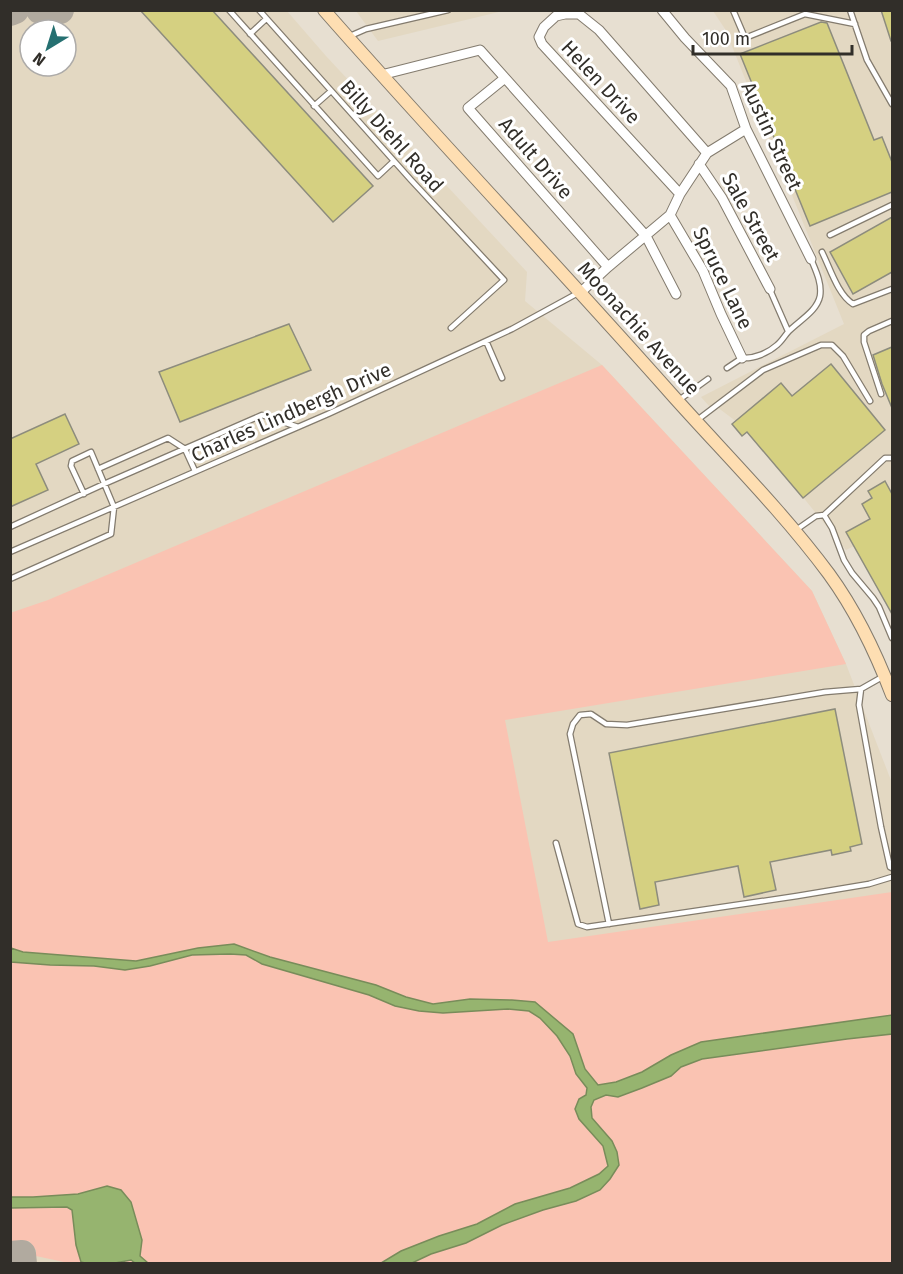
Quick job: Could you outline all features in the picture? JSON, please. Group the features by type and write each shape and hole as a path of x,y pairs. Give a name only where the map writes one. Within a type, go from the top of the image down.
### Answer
{"main road":[{"name":"Moonachie Avenue","path":"324,10 347,38 581,292 795,532 830,575 856,616 892,694"}],"street":[{"name":"Austin Street","path":"662,10 685,38 732,86 746,129 811,259"},
{"name":"Helen Drive","path":"680,194 542,44 539,36 544,27 556,16 579,14 599,30 707,153"},
{"name":"Adult Drive","path":"381,75 480,50 646,236 676,294"},
{"name":"Adult Drive","path":"506,78 468,108 608,267"},
{"path":"581,292 670,215 680,194 707,153 746,129"},
{"name":"Sale Street","path":"699,164 722,198 770,289"},
{"name":"Spruce Lane","path":"670,215 703,271 742,358"}],"lane":[{"path":"229,10 378,176 394,161"},
{"name":"Billy Diehl Road","path":"259,10 504,280 451,328"},
{"path":"347,38 366,29 448,10"},
{"path":"733,10 745,38 805,14 855,24"},
{"path":"850,10 867,60 892,104"},
{"path":"250,34 266,19"},
{"path":"314,106 331,91"},
{"path":"830,235 892,206"},
{"path":"822,252 842,294 853,304 892,289"},
{"path":"727,368 742,358 756,356 777,345 818,303 821,293 819,280 811,259"},
{"path":"770,289 788,332"},
{"name":"Charles Lindbergh Drive","path":"10,552 298,427 512,329 581,292"},
{"path":"881,394 864,342 864,335 892,321"},
{"path":"486,341 502,378"},
{"path":"696,421 763,370 821,345 832,345 843,356 870,401"},
{"path":"678,401 708,379"},
{"path":"10,527 262,416 298,427"},
{"path":"98,469 168,438 185,449 195,471"},
{"path":"10,579 111,534 114,507 91,452 72,461 71,466 84,494"},
{"path":"795,532 816,516 824,515 885,458 892,458"},
{"path":"824,515 832,528 844,560 879,607 892,638"},
{"path":"609,924 570,734 573,724 580,715 591,714 606,724 627,725 825,692 861,689 885,675"},
{"path":"861,689 859,705 881,827 892,868"},
{"path":"556,843 578,924 587,927 808,895 869,884 892,877"}],"shaded area":[{"path":"10,11 287,11 527,272 525,301 602,365 812,591 846,664 892,783 892,1263 11,1263"},
{"path":"356,11 503,11 378,41"},
{"path":"713,11 892,11 892,617 858,544 846,550 749,431 713,404 710,407 701,397 844,324 725,29"},
{"path":"602,365 812,591 846,664 505,720 548,942 892,892 892,1263 73,1264 36,1256 36,1250 29,1241 11,1241 10,613 48,600"},
{"path":"234,944 270,957 376,985 406,997 433,1004 470,999 535,1002 573,1034 585,1069 598,1085 616,1082 642,1072 671,1055 701,1042 892,1015 892,1034 702,1059 681,1067 671,1076 642,1088 618,1097 606,1095 594,1100 591,1107 592,1118 612,1141 619,1165 600,1190 576,1201 502,1225 466,1243 431,1254 412,1263 381,1263 401,1251 477,1224 515,1204 570,1188 599,1174 608,1166 603,1146 579,1119 575,1109 579,1099 586,1095 587,1088 576,1074 570,1056 557,1036 540,1018 529,1011 508,1009 443,1013 419,1011 395,1006 369,995 262,964 246,955 192,955 125,970 94,966 11,962 11,948 23,952 136,961 198,948"},
{"path":"107,1186 121,1190 131,1202 142,1240 140,1256 148,1263 135,1263 131,1260 115,1263 81,1262 76,1245 72,1210 67,1207 11,1208 11,1197 78,1194"}],"building":[{"path":"140,10 212,10 373,186 333,222"},
{"path":"881,10 892,10 892,41 891,41"},
{"path":"821,22 827,23 874,140 882,137 892,162 892,192 810,226 740,54"},
{"path":"892,217 892,272 853,294 830,252"},
{"path":"289,324 311,370 180,422 159,372"},
{"path":"892,347 892,408 873,355"},
{"path":"831,364 885,430 803,498 747,432 742,436 732,424 781,383 792,396"},
{"path":"65,414 79,444 36,464 48,490 10,507 10,439"},
{"path":"885,481 892,494 892,614 846,532 870,519 862,504 872,498 868,491"},
{"path":"835,709 862,844 850,847 851,851 832,855 831,850 770,862 776,890 744,897 738,866 655,882 659,905 640,909 609,753"}],"taxiway":[{"path":"10,12 15,10"},
{"path":"40,10 51,13 60,10"},
{"path":"10,1255 22,1254 23,1264"}]}
